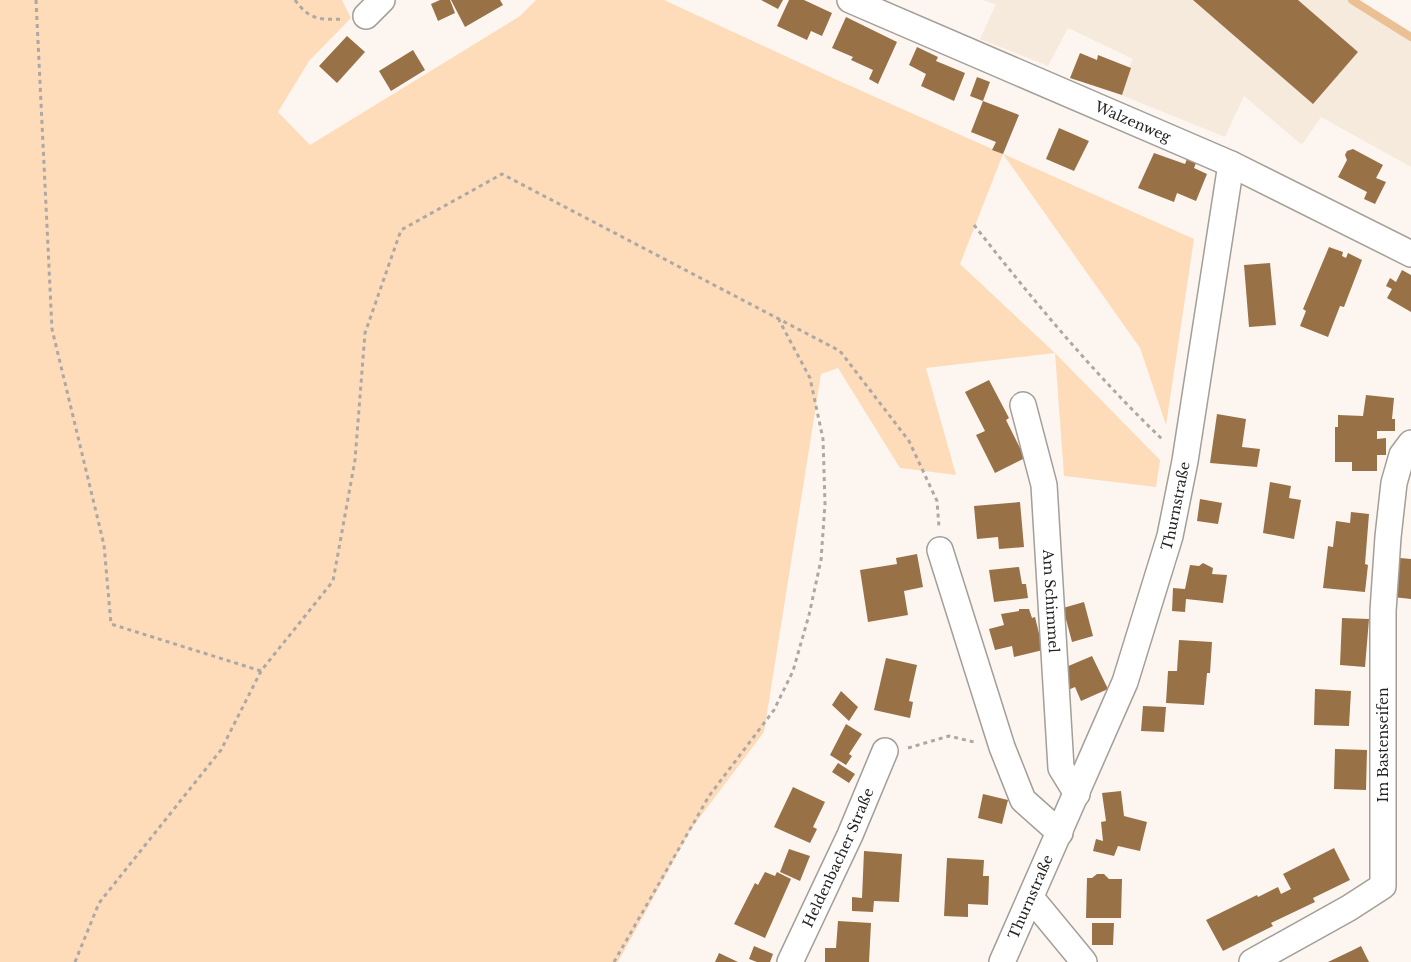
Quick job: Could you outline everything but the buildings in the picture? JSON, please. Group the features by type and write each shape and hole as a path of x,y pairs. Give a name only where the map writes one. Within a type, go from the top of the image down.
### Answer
{"street":[{"name":"Walzenweg","path":"850,0 1231,164 1411,254"},
{"name":"Thurnstraße","path":"1002,962 1032,899 1125,682 1170,536 1185,461 1231,164"},
{"name":"Am Schimmel","path":"1023,405 1044,485 1061,768 1077,794"},
{"name":"Im Bastenseifen","path":"1252,962 1349,908 1383,886 1383,611 1394,483 1408,454"},
{"path":"940,550 1002,747 1023,800 1060,833"},
{"name":"Heldenbacher Straße","path":"790,962 850,835 885,751"},
{"path":"1032,899 1084,962"}],"path":[{"path":"36,0 52,329 104,545 111,624 262,671"},
{"path":"296,0 304,12 322,20 374,8"},
{"path":"75,962 100,903 222,750 262,671 333,581 355,460 365,334 401,230 502,174 840,351 909,442 937,501 940,550"},
{"path":"974,225 1028,294 1119,398 1185,461"},
{"path":"614,962 709,796 774,710 793,671 809,615 822,560 826,504 823,440 810,378 779,319"},
{"path":"919,746 949,736 977,742"}],"shaded area":[{"path":"0,0 342,0 351,18 309,61 278,112 310,145 520,16 536,0 664,0 835,79 1194,239 1166,425 1140,348 1003,154 960,264 1055,353 926,368 956,475 900,468 838,368 821,374 764,732 691,829 618,962 0,962"},
{"path":"982,0 1352,0 1411,37 1411,167 1321,117 1302,145 1244,96 1225,137 1116,93 1133,59 1068,28 1048,66 980,39 996,4"},
{"path":"1055,353 1160,460 1156,487 1064,476"}],"waterway":[{"path":"1352,0 1411,37"}]}
